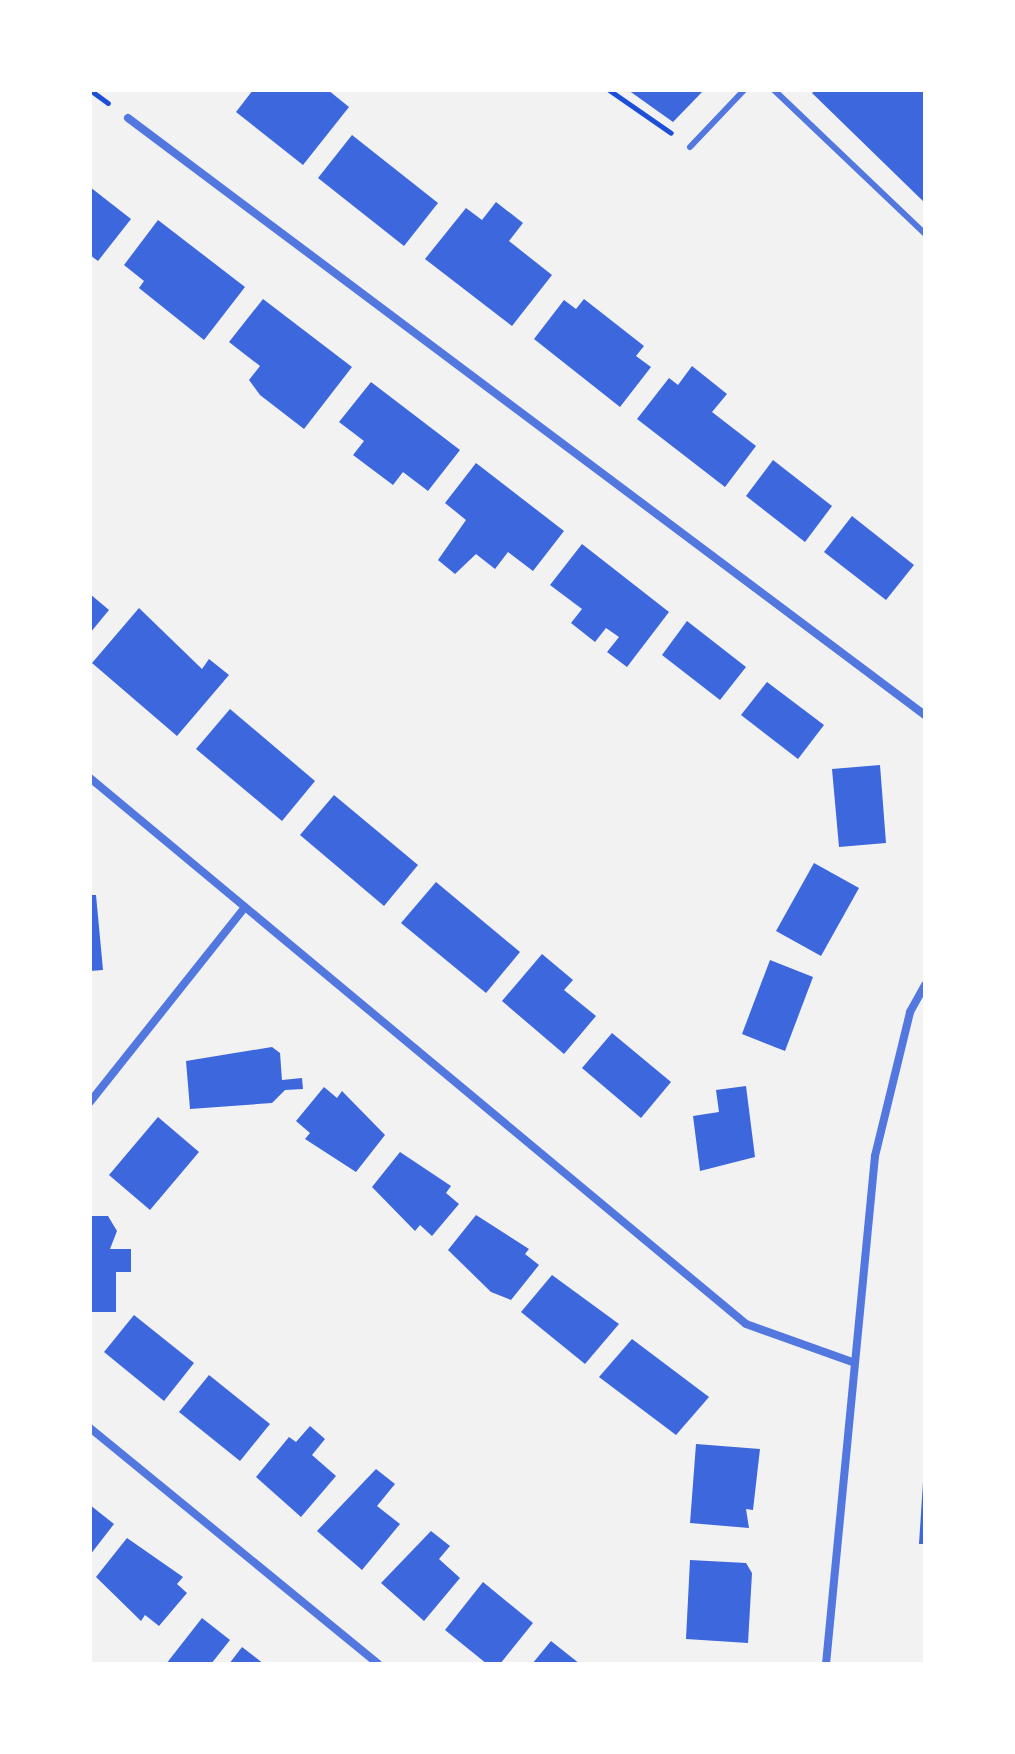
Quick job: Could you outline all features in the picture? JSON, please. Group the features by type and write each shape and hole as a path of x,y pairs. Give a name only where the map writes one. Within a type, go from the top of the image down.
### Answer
{"street":[{"path":"128,118 925,715"},
{"path":"90,778 746,1324 852,1362"},
{"path":"90,1102 245,907"},
{"path":"826,1664 852,1362 875,1156 910,1012 925,985"},
{"path":"90,1428 378,1664"}],"lane":[{"path":"690,147 744,90"},
{"path":"774,90 925,234"}],"path":[{"path":"609,90 690,147"}],"building":[{"path":"253,90 328,90 349,107 303,165 236,112"},
{"path":"628,90 704,90 673,122"},
{"path":"816,90 925,90 925,203 812,93"},
{"path":"352,135 438,203 404,246 318,178"},
{"path":"90,187 131,219 98,261 90,255"},
{"path":"496,202 523,223 509,241 552,275 512,326 425,259 466,208 482,220"},
{"path":"158,220 245,287 204,340 139,288 144,281 124,265"},
{"path":"263,299 352,367 304,429 260,395 249,380 260,366 229,342"},
{"path":"584,299 644,346 636,356 651,367 620,407 534,339 564,300 576,309"},
{"path":"692,366 727,394 712,412 756,446 725,487 637,419 669,378 678,385"},
{"path":"371,382 460,450 428,491 403,472 393,485 353,455 364,441 339,422"},
{"path":"773,460 832,506 805,542 746,496"},
{"path":"476,463 564,531 533,571 508,552 495,569 476,554 455,574 438,560 466,520 445,503"},
{"path":"852,516 914,565 886,600 824,552"},
{"path":"582,544 669,612 627,667 607,652 619,637 606,628 595,642 571,623 582,609 550,585"},
{"path":"90,594 109,610 90,633"},
{"path":"139,608 202,669 209,659 229,675 177,736 92,663"},
{"path":"687,621 746,667 720,700 662,655"},
{"path":"767,682 824,725 798,759 741,715"},
{"path":"230,709 315,781 282,821 196,749"},
{"path":"880,765 886,843 839,847 832,769"},
{"path":"334,795 418,865 384,906 300,835"},
{"path":"814,863 859,888 821,956 776,931"},
{"path":"436,882 520,952 486,993 401,923"},
{"path":"90,895 96,895 103,970 90,971"},
{"path":"542,954 573,980 564,990 596,1016 564,1054 502,1001"},
{"path":"770,960 813,977 785,1051 742,1034"},
{"path":"612,1033 671,1082 641,1118 582,1068"},
{"path":"272,1047 280,1053 282,1080 302,1078 303,1089 285,1090 272,1103 190,1109 186,1061"},
{"path":"746,1086 755,1157 700,1171 693,1116 719,1112 716,1090"},
{"path":"324,1087 337,1098 342,1091 385,1135 356,1172 305,1139 310,1133 296,1121"},
{"path":"158,1117 199,1152 150,1210 109,1175"},
{"path":"400,1152 451,1186 446,1193 459,1204 432,1236 420,1225 415,1231 372,1187"},
{"path":"476,1215 529,1249 525,1254 539,1265 511,1300 491,1292 448,1250"},
{"path":"90,1216 108,1216 117,1231 110,1249 131,1249 131,1272 116,1272 116,1312 90,1312"},
{"path":"552,1275 619,1324 585,1364 521,1312"},
{"path":"134,1315 194,1363 164,1401 104,1352"},
{"path":"632,1339 709,1397 676,1435 599,1377"},
{"path":"209,1375 270,1424 240,1461 179,1412"},
{"path":"310,1426 325,1439 312,1455 336,1476 301,1517 256,1477 289,1437 296,1442"},
{"path":"696,1444 760,1449 753,1510 746,1509 749,1528 690,1523"},
{"path":"376,1469 395,1484 377,1506 400,1524 362,1570 317,1531"},
{"path":"923,1482 925,1544 919,1544"},
{"path":"90,1505 114,1524 90,1555"},
{"path":"431,1531 450,1546 439,1559 460,1578 424,1621 381,1583"},
{"path":"127,1538 183,1577 177,1584 187,1593 159,1626 145,1615 141,1621 96,1577"},
{"path":"690,1560 746,1563 752,1573 748,1643 686,1639"},
{"path":"483,1582 533,1623 500,1664 487,1664 445,1630"},
{"path":"202,1618 230,1640 211,1664 166,1664"},
{"path":"551,1641 580,1664 532,1664"},
{"path":"242,1647 264,1664 229,1664"}]}
